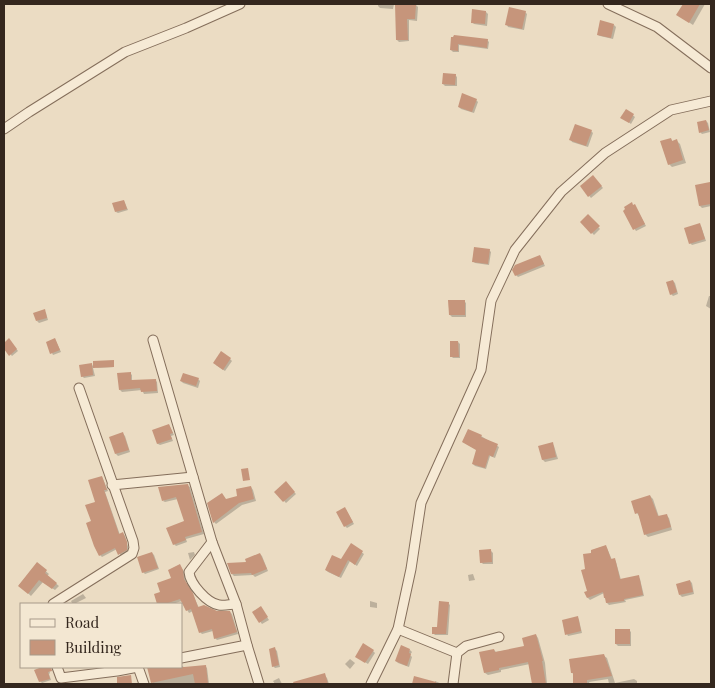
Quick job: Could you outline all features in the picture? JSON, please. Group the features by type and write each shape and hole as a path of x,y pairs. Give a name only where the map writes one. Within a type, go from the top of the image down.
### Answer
{"street":[{"path":"4,129 125,52 240,4"},
{"path":"608,4 657,27 711,68"},
{"path":"370,684 398,629 411,569 421,503 481,370 491,301 515,250 561,192 605,153 671,110 711,101"},
{"path":"153,340 212,542 236,604 259,684"},
{"path":"55,603 132,554 134,548 78,388"},
{"path":"112,484 193,477"},
{"path":"212,542 189,572 189,578 211,601 219,605 236,604"},
{"path":"398,629 457,653"},
{"path":"453,684 457,653 466,646 499,636"},
{"path":"182,658 247,645"},
{"path":"57,668 62,681 134,668"},
{"path":"139,668 144,684"}],"building":[{"path":"395,4 416,4 415,19 407,19 408,40 396,40"},
{"path":"683,4 700,4 689,23 676,15"},
{"path":"509,7 526,11 522,29 505,25"},
{"path":"472,9 486,11 485,24 471,23"},
{"path":"600,20 614,24 611,38 597,35"},
{"path":"454,35 488,39 487,48 458,44 458,51 450,50 451,37"},
{"path":"443,73 456,74 455,85 442,84"},
{"path":"462,93 477,99 472,112 458,107"},
{"path":"626,109 634,114 629,123 620,118"},
{"path":"706,120 709,130 699,133 697,122"},
{"path":"575,124 592,130 586,146 569,140"},
{"path":"671,138 672,141 677,139 683,160 668,165 660,141"},
{"path":"593,175 602,186 588,197 580,186"},
{"path":"710,182 711,204 699,206 695,185"},
{"path":"124,200 127,209 115,212 112,203"},
{"path":"632,202 633,205 635,204 645,224 633,230 623,211 624,207"},
{"path":"588,214 600,226 591,234 580,222"},
{"path":"700,223 705,239 689,244 684,228"},
{"path":"474,247 490,249 488,264 472,262"},
{"path":"540,255 544,264 515,276 512,270 515,265"},
{"path":"673,280 677,292 670,295 666,282"},
{"path":"448,300 465,300 465,315 449,315"},
{"path":"45,309 47,318 36,321 33,313"},
{"path":"9,338 17,349 9,356 4,349 4,343"},
{"path":"55,338 60,350 50,354 46,342"},
{"path":"450,341 458,341 459,357 450,357"},
{"path":"221,351 231,358 223,370 213,363"},
{"path":"114,360 114,367 93,368 93,361"},
{"path":"92,363 93,375 81,377 79,365"},
{"path":"131,372 131,380 156,379 157,391 141,392 140,388 119,390 117,373"},
{"path":"183,373 199,378 196,386 180,381"},
{"path":"169,424 173,433 170,434 172,439 157,444 152,430"},
{"path":"468,429 498,444 493,457 489,455 485,468 472,464 476,450 462,442"},
{"path":"123,432 129,450 115,454 109,437"},
{"path":"553,442 556,457 542,460 538,446"},
{"path":"248,468 250,480 243,481 241,469"},
{"path":"102,476 107,490 104,490 119,534 123,532 127,542 127,550 118,555 115,548 99,556 86,523 91,521 85,505 95,502 88,480"},
{"path":"286,481 295,492 283,502 274,492"},
{"path":"188,484 202,532 185,537 186,540 173,545 166,528 184,521 176,497 162,501 158,487"},
{"path":"251,486 254,499 239,503 213,523 207,503 222,493 226,499 237,496 236,489"},
{"path":"650,495 658,516 667,514 671,527 644,535 638,513 635,514 631,501"},
{"path":"345,507 353,522 344,527 336,512"},
{"path":"351,543 363,551 355,565 348,560 339,577 325,570 332,555 341,559"},
{"path":"606,545 611,559 615,558 620,579 639,575 643,595 624,599 624,601 606,603 603,592 587,598 584,592 587,591 581,570 585,569 583,554 591,553 591,550"},
{"path":"491,549 492,562 480,563 479,550"},
{"path":"152,552 158,568 142,573 137,557"},
{"path":"260,553 267,569 252,575 251,573 231,574 227,563 246,562 245,559"},
{"path":"37,562 47,570 45,573 57,583 52,589 39,580 28,594 18,586"},
{"path":"180,564 184,579 193,593 198,607 204,605 217,611 230,611 237,632 214,639 212,629 199,633 191,609 186,611 180,599 168,603 157,603 154,594 160,592 157,583 171,578 168,570"},
{"path":"690,580 693,592 679,595 676,584"},
{"path":"439,601 449,602 446,634 432,634 432,627 437,627"},
{"path":"261,606 268,617 259,623 252,612"},
{"path":"578,616 581,631 565,635 562,620"},
{"path":"615,629 630,629 630,644 615,644"},
{"path":"536,634 543,661 546,684 532,684 528,662 484,673 479,652 494,649 495,652 524,646 522,638"},
{"path":"363,643 374,650 365,663 355,657"},
{"path":"401,645 410,649 409,653 411,654 407,666 395,661"},
{"path":"275,647 279,665 272,667 269,649"},
{"path":"604,654 612,676 587,680 587,684 573,684 573,673 571,673 569,659"},
{"path":"206,665 208,684 195,684 193,674 151,683 147,668 182,668"},
{"path":"51,668 52,671 48,672 50,679 39,682 34,670"},
{"path":"325,673 328,684 294,684 293,682"},
{"path":"131,675 132,684 117,684 117,677"},
{"path":"414,676 436,682 436,684 412,684"}]}
